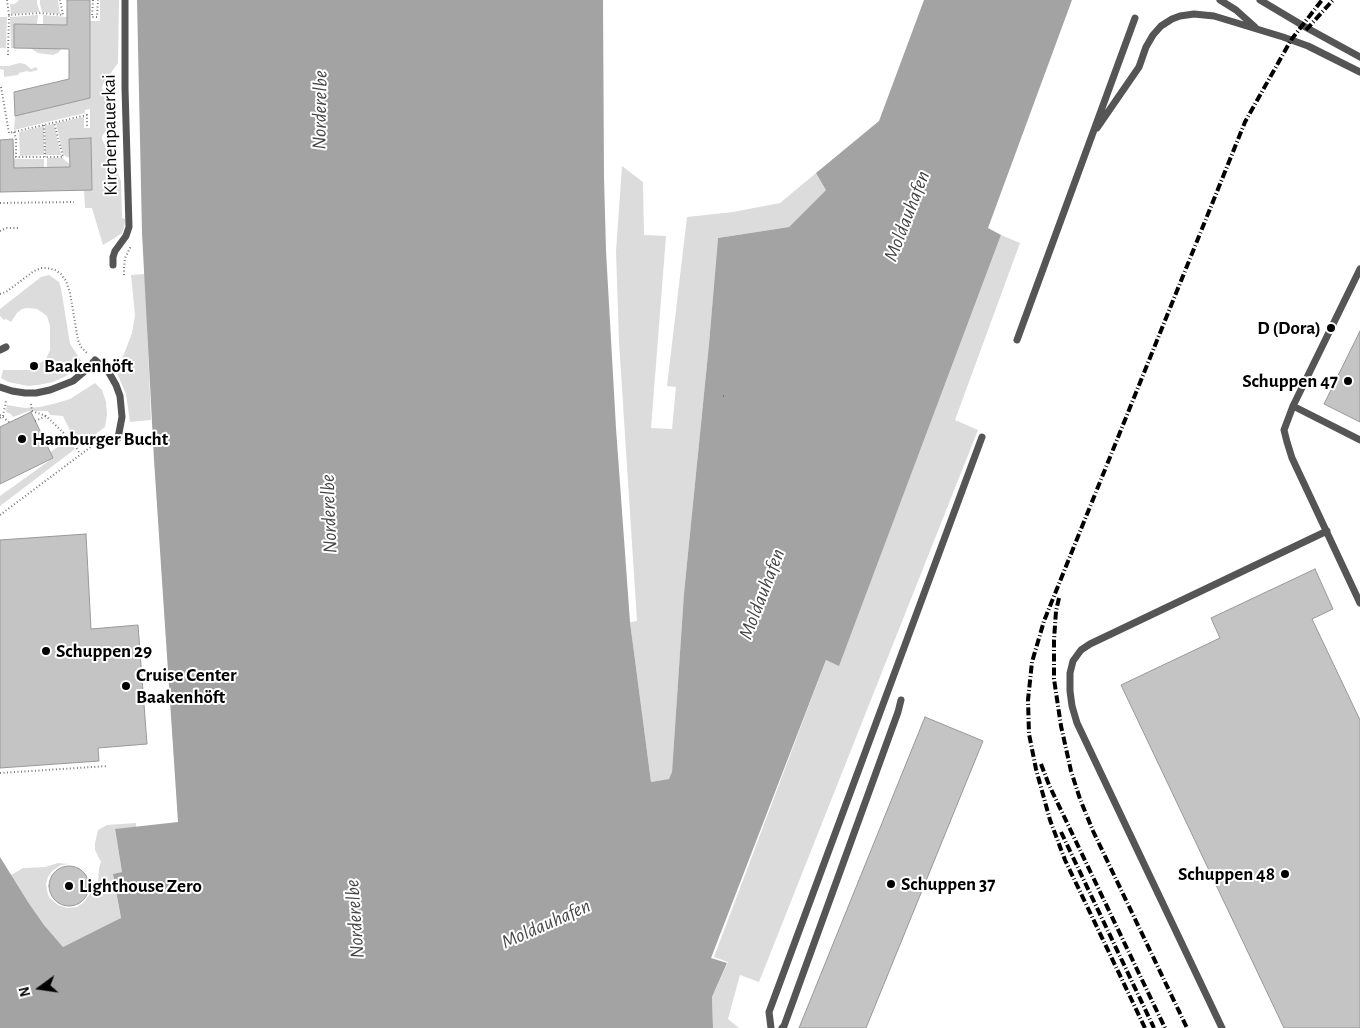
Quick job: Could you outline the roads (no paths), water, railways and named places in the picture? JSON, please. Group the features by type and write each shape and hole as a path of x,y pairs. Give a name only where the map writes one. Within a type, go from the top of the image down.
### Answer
{"lane":[{"name":"Kirchenpauerkai","path":"113,265 115,252 126,236 129,227 125,88 125,0"},
{"path":"1220,0 1236,10 1258,30"},
{"path":"1260,0 1360,57"},
{"path":"1092,136 1139,67 1146,47 1153,35 1161,26 1180,16 1194,14 1214,16 1308,46 1360,72"},
{"path":"1017,340 1135,18"},
{"path":"1360,269 1293,406 1284,430 1292,458 1328,531 1360,603"},
{"path":"0,387 25,393 50,390 73,381 95,360 108,371 120,396 122,417 118,438"},
{"path":"1293,406 1360,440"},
{"path":"770,1028 769,1012 982,438"},
{"path":"1222,1028 1077,723 1072,706 1070,673 1073,661 1090,644 1328,531"},
{"path":"782,1028 901,700"}],"water":[{"path":"137,0 603,0 606,251 616,428 630,622 651,782 669,779 672,772 684,593 718,238 789,227 826,190 816,173 879,121 924,0 1072,0 988,228 1001,235 839,666 826,660 711,958 727,963 712,997 713,1028 0,1028 0,857 44,925 63,947 121,918 113,874 122,872 115,829 178,822 154,460 142,233"}],"railway":[{"path":"1145,1028 1065,860 1050,820 1036,769 1029,734 1028,700 1032,662 1044,621 1245,122 1291,40 1322,0"},
{"path":"1306,30 1333,0"},
{"path":"1059,598 1054,640 1054,679 1061,726 1071,771 1093,831 1187,1028"},
{"path":"1041,764 1049,785 1165,1028"},
{"path":"1061,832 1154,1028"}],"place":[{"name":"D (Dora)","path":"1331,328"},
{"name":"Baakenhöft","path":"34,366"},
{"name":"Schuppen 47","path":"1348,381"},
{"name":"Hamburger Bucht","path":"22,439"},
{"name":"Schuppen 29","path":"46,651"},
{"name":"Cruise Center Baakenhöft","path":"126,686"},
{"name":"Schuppen 48","path":"1285,874"},
{"name":"Schuppen 37","path":"891,884"},
{"name":"Lighthouse Zero","path":"69,886"}],"water label":[{"name":"Norderelbe","path":"320,110"},
{"name":"Moldauhafen","path":"907,216"},
{"name":"Norderelbe","path":"329,514"},
{"name":"Moldauhafen","path":"762,594"},
{"name":"Norderelbe","path":"355,919"},
{"name":"Moldauhafen","path":"546,924"}]}
